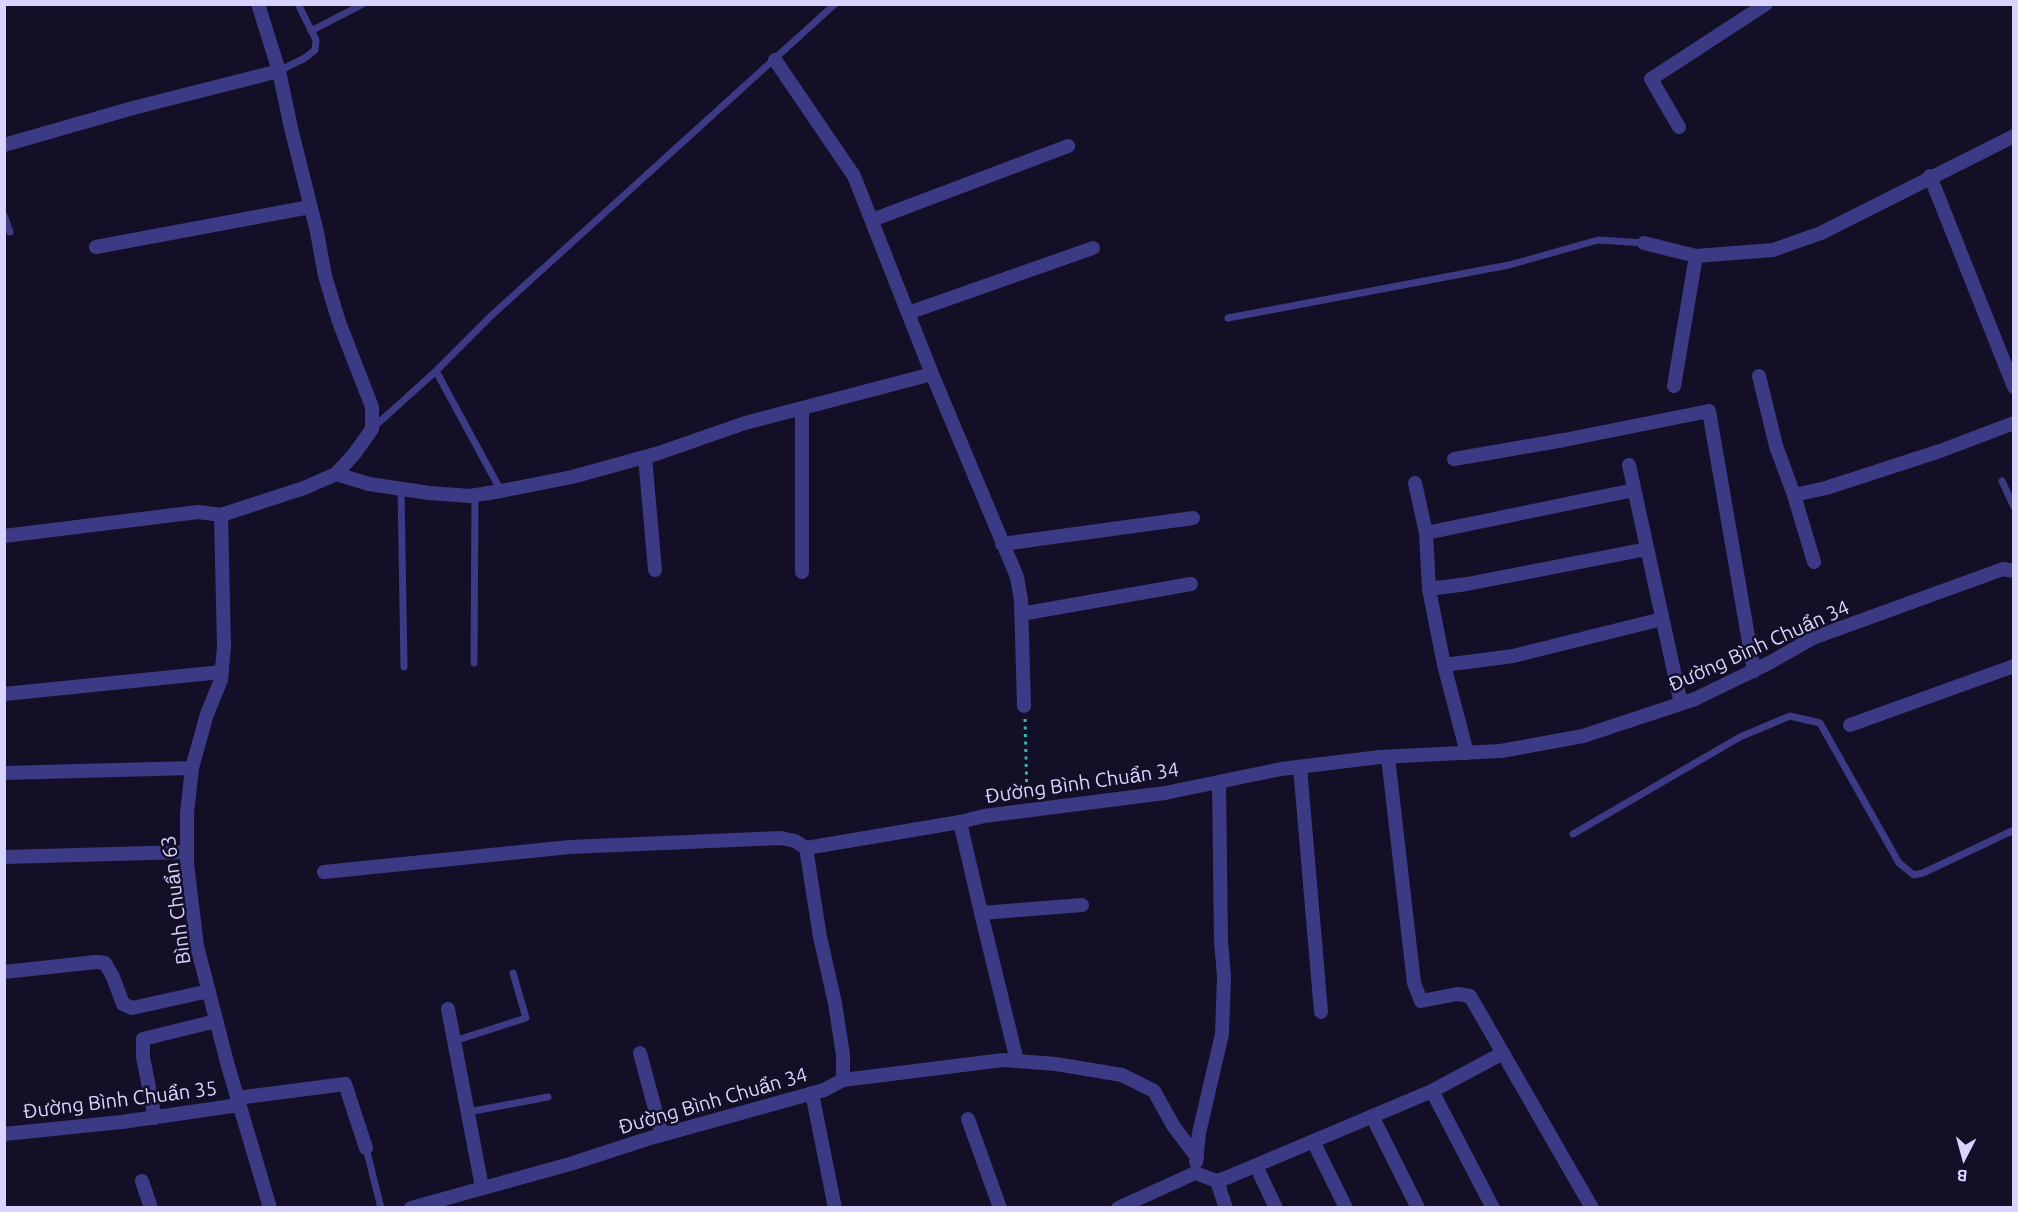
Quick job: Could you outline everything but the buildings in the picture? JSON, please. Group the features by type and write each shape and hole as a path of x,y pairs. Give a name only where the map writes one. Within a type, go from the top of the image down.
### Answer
{"street":[{"path":"4,536 198,512 221,515 304,488 336,474 372,429 372,406 339,322 325,276 279,70 258,4"},
{"path":"1679,127 1651,79 1766,4"},
{"path":"775,60 854,176 932,374 1017,577 1021,614 1024,706"},
{"path":"4,145 279,70"},
{"path":"1644,243 1696,256 1773,250 1821,232 2013,136"},
{"path":"872,220 1068,146"},
{"path":"1930,176 2013,387"},
{"path":"96,247 310,207"},
{"path":"908,313 1094,248"},
{"path":"1674,386 1696,256"},
{"path":"336,474 369,484 429,493 475,495 501,491 572,477 645,457 745,423 932,374"},
{"path":"1759,376 1776,446 1794,495 1814,562"},
{"path":"802,408 802,572"},
{"path":"1454,459 1708,411 1754,671"},
{"path":"1794,495 1849,481 1940,451 2013,423"},
{"path":"645,457 655,570"},
{"path":"1629,465 1681,704"},
{"path":"1415,483 1426,533 1429,589 1444,665 1467,753"},
{"path":"1426,533 1634,490"},
{"name":"Bình Chuẩn 63","path":"221,515 224,647 222,672 192,768 187,813 187,852 197,946 238,1101 270,1208"},
{"path":"1002,544 1193,518"},
{"path":"1429,589 1467,584 1647,549"},
{"name":"Đường Bình Chuẩn 34","path":"806,848 984,816 1165,793 1300,767 1388,757 1501,751 1583,736 1681,704 1754,671 1813,638 2003,569 2013,571"},
{"path":"1021,614 1191,584"},
{"path":"1444,665 1513,656 1662,619"},
{"path":"1850,725 2013,666"},
{"path":"4,694 222,672"},
{"path":"1388,757 1414,983 1421,1001 1457,994 1470,996 1592,1208"},
{"path":"1300,767 1321,1012"},
{"path":"4,773 192,768"},
{"path":"1195,1173 1199,1132 1222,1034 1224,976 1221,941 1219,782"},
{"path":"960,822 1017,1061"},
{"path":"324,872 570,847 781,838 795,841 806,848 820,938 835,1003 843,1055 843,1080"},
{"path":"4,857 187,852"},
{"path":"981,913 1082,905"},
{"path":"4,972 105,963 123,1004 132,1008 208,991"},
{"path":"448,1009 483,1187"},
{"path":"155,1118 143,1057 143,1039 216,1021"},
{"path":"640,1053 662,1135"},
{"path":"1118,1208 1195,1173 1216,1181 1256,1166 1432,1091 1503,1053"},
{"name":"Đường Bình Chuẩn 34","path":"411,1208 812,1094 843,1080 1003,1060 1056,1064 1122,1076 1154,1091 1174,1127 1197,1157"},
{"name":"Đường Bình Chuẩn 35","path":"4,1134 155,1118 238,1101 345,1084 366,1148"},
{"path":"1432,1091 1493,1208"},
{"path":"812,1094 835,1208"},
{"path":"1372,1116 1419,1208"},
{"path":"968,1119 1000,1208"},
{"path":"1313,1141 1346,1208"},
{"path":"1256,1166 1276,1208"},
{"path":"142,1181 151,1208"},
{"path":"1216,1181 1226,1208"}],"lane":[{"path":"279,70 305,58 315,50 316,40 298,4"},
{"path":"311,31 363,4"},
{"path":"372,429 436,371 492,315 835,4"},
{"path":"4,215 10,232"},
{"path":"1228,318 1509,265 1598,240 1644,243"},
{"path":"436,371 501,491"},
{"path":"2002,481 2013,507"},
{"path":"401,489 404,667"},
{"path":"474,663 475,495"},
{"path":"1573,834 1740,738 1790,716 1820,723 1899,863 1914,875 1923,873 2013,830"},
{"path":"454,1041 526,1018 513,973"},
{"path":"468,1112 548,1097"},
{"path":"366,1148 381,1208"}],"path":[{"path":"1024,706 1028,810"}]}
